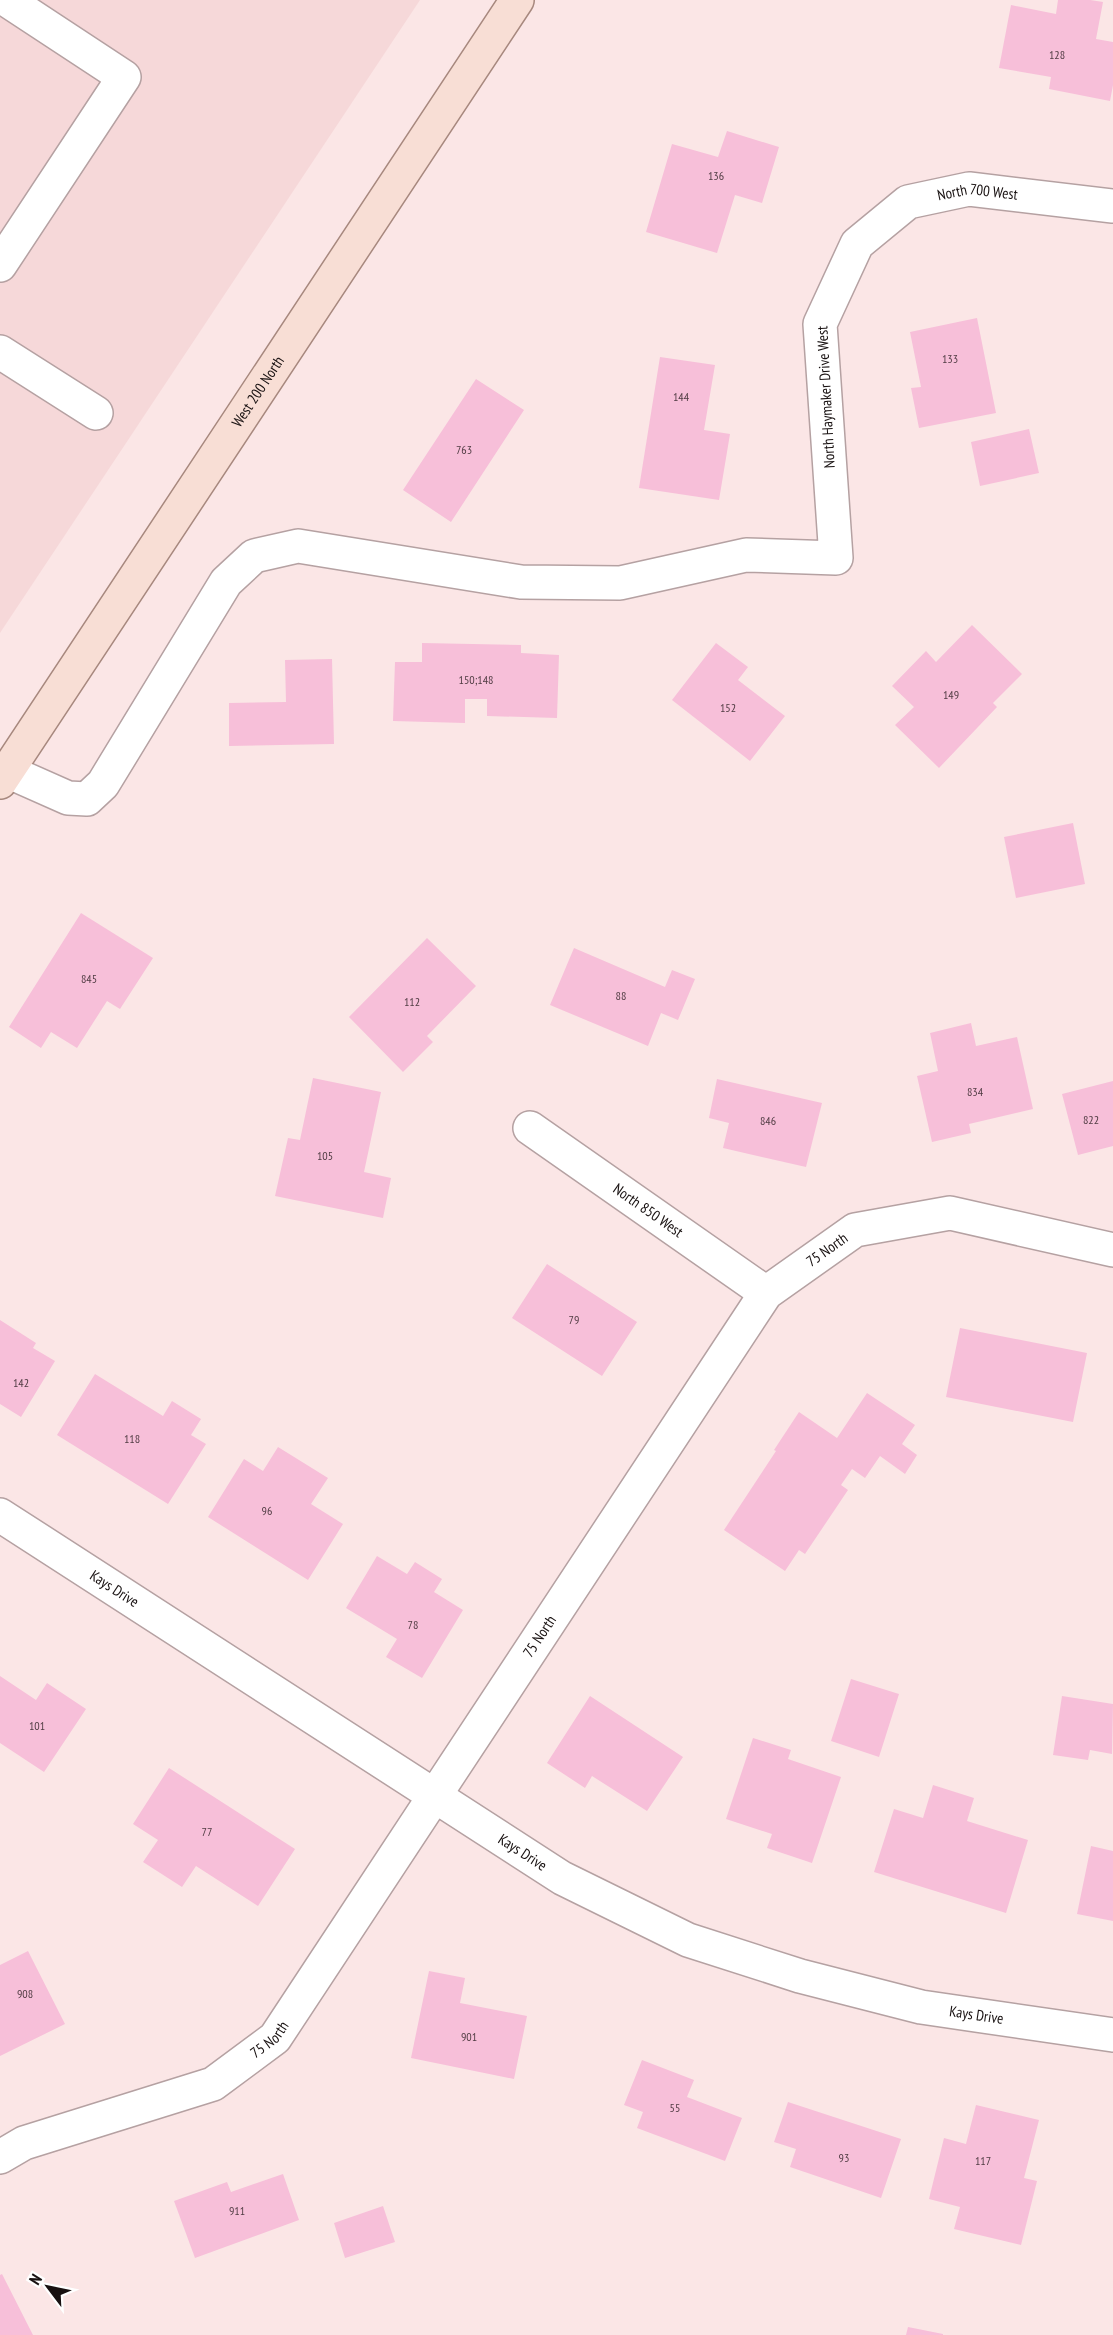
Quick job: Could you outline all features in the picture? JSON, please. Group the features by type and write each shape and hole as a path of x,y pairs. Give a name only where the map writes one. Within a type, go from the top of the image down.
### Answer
{"main road":[{"name":"West 200 North","path":"4,777 517,0"}],"street":[{"path":"0,265 124,76 7,0"},
{"name":"North 700 West","path":"857,244 908,202 969,189 1113,206"},
{"name":"North Haymaker Drive West","path":"4,777 69,798 87,799 103,784 226,582 255,556 298,546 521,582 620,583 746,555 836,558 820,324 857,244"},
{"path":"0,352 96,413"},
{"name":"North 850 West","path":"530,1128 766,1293"},
{"name":"75 North","path":"0,2157 24,2143 213,2084 275,2038 766,1293 855,1230 950,1213 1113,1250"},
{"name":"Kays Drive","path":"0,1515 562,1878 688,1940 800,1977 921,2007 1113,2035"}],"shaded area":[{"path":"0,0 420,0 0,633"}],"building":[{"path":"1058,0 1103,2 1096,39 1113,42 1113,85 1110,101 1049,89 1051,77 999,68 1011,5 1056,14"},
{"path":"727,131 779,147 762,203 735,195 717,253 646,232 672,144 718,157"},
{"path":"977,318 996,413 919,428 911,388 921,387 910,332"},
{"path":"660,357 715,365 704,430 730,434 719,500 639,488"},
{"path":"476,379 524,410 451,522 403,490"},
{"path":"1029,429 1039,473 980,486 971,442"},
{"path":"972,625 1022,674 993,703 997,707 939,768 895,725 914,707 892,686 926,651 936,662"},
{"path":"422,643 521,645 521,653 559,655 557,718 487,716 487,699 465,699 465,723 393,721 395,662 422,662"},
{"path":"716,643 748,667 738,680 785,716 750,761 672,700"},
{"path":"332,659 334,744 229,746 229,703 286,702 285,660"},
{"path":"1073,823 1085,884 1016,898 1004,837"},
{"path":"81,913 153,958 120,1009 107,1001 77,1048 51,1032 41,1048 9,1027"},
{"path":"427,938 476,986 427,1036 433,1042 403,1072 349,1017"},
{"path":"574,948 665,987 672,970 695,979 678,1020 661,1013 648,1046 550,1005"},
{"path":"971,1023 976,1046 1017,1037 1033,1109 969,1124 971,1133 932,1142 917,1076 938,1071 930,1033"},
{"path":"313,1078 381,1092 364,1172 391,1178 383,1218 275,1196 288,1138 300,1140"},
{"path":"717,1079 822,1103 806,1167 723,1148 729,1123 709,1118"},
{"path":"1113,1081 1113,1146 1078,1155 1062,1094"},
{"path":"547,1264 637,1322 602,1376 512,1318"},
{"path":"0,1320 36,1343 33,1348 55,1361 21,1417 0,1404"},
{"path":"960,1328 1087,1353 1073,1422 946,1397"},
{"path":"95,1374 163,1416 172,1401 201,1419 191,1435 206,1444 168,1504 57,1435"},
{"path":"867,1393 915,1425 902,1444 917,1455 905,1474 880,1456 865,1478 852,1469 841,1485 848,1490 805,1554 799,1550 785,1571 724,1530 799,1412 837,1438"},
{"path":"278,1447 328,1478 311,1504 343,1524 308,1580 208,1517 244,1459 263,1471"},
{"path":"377,1556 407,1574 415,1562 442,1579 434,1592 463,1610 422,1678 386,1657 397,1639 346,1608"},
{"path":"0,1676 36,1700 47,1683 86,1709 44,1772 0,1743"},
{"path":"851,1679 899,1694 879,1757 831,1741"},
{"path":"590,1696 683,1757 647,1811 592,1776 585,1788 547,1763"},
{"path":"1062,1696 1113,1704 1112,1754 1090,1750 1088,1760 1053,1755"},
{"path":"753,1738 791,1750 788,1759 841,1777 812,1863 767,1848 772,1834 726,1819"},
{"path":"169,1768 295,1849 258,1906 196,1866 182,1887 143,1862 158,1840 133,1824"},
{"path":"933,1785 974,1798 967,1821 1028,1840 1006,1913 874,1872 894,1809 923,1818"},
{"path":"1091,1846 1113,1851 1113,1921 1077,1914"},
{"path":"28,1951 65,2024 0,2056 0,1965"},
{"path":"429,1971 465,1978 460,2003 527,2016 514,2079 411,2058"},
{"path":"642,2060 694,2080 687,2097 742,2118 725,2161 637,2128 643,2112 624,2105"},
{"path":"788,2102 901,2139 881,2198 790,2167 796,2149 774,2142"},
{"path":"976,2105 1039,2120 1024,2178 1037,2181 1021,2245 954,2229 960,2207 929,2199 944,2138 966,2144"},
{"path":"283,2174 299,2220 195,2258 174,2201 227,2182 231,2192"},
{"path":"383,2206 395,2242 345,2258 334,2223"},
{"path":"2,2274 33,2335 0,2335 0,2275"},
{"path":"908,2327 943,2334 943,2335 906,2335"}]}
